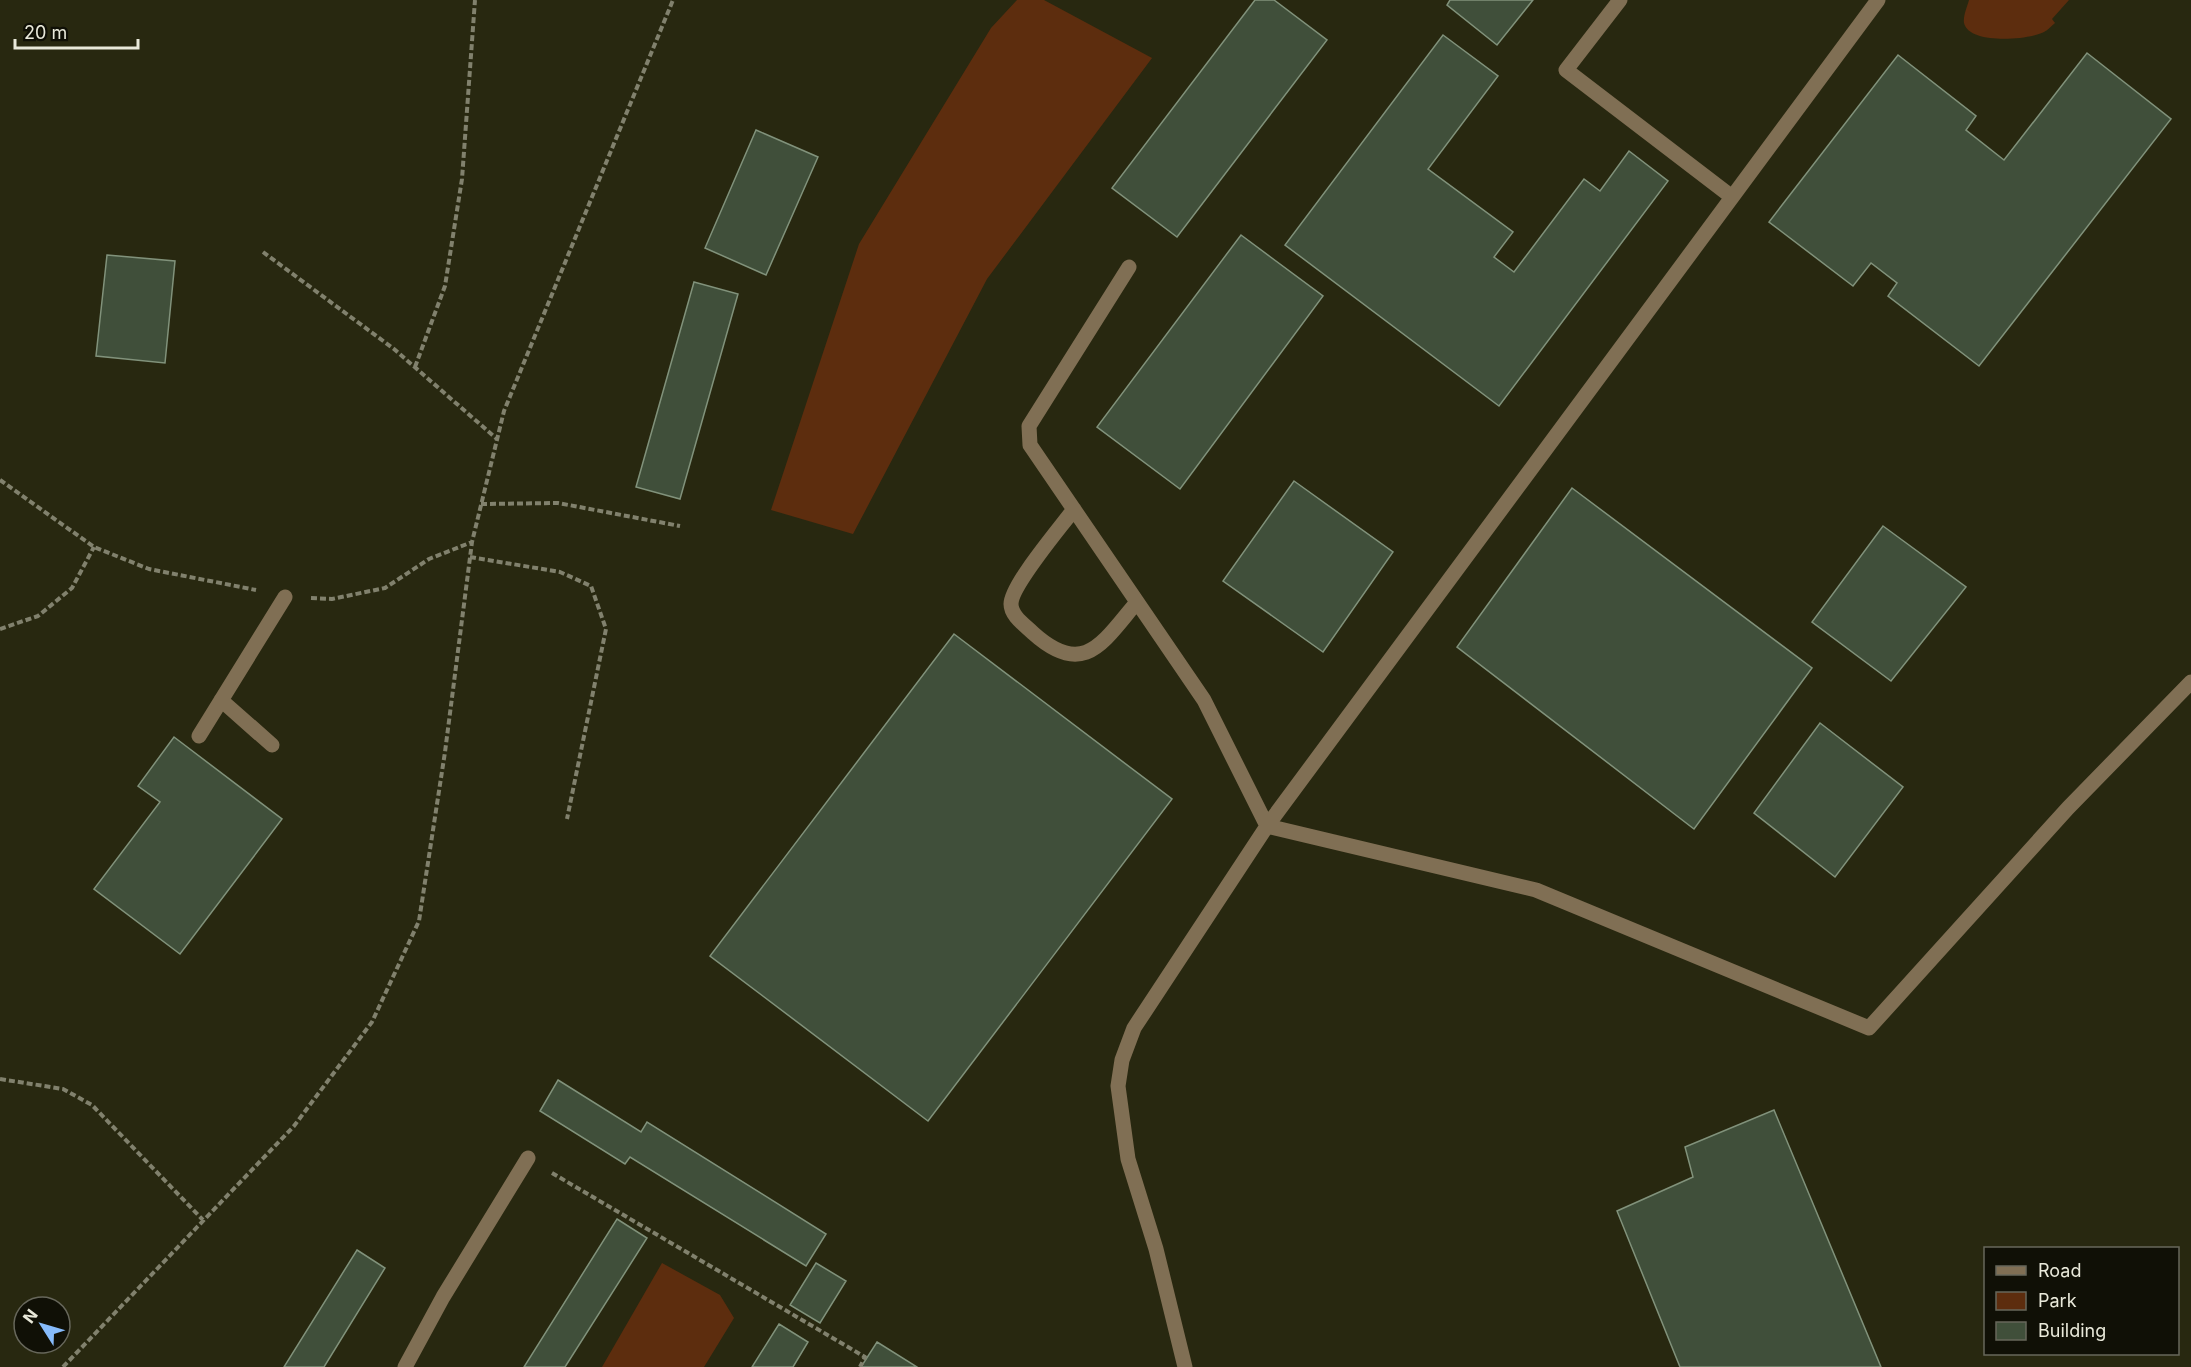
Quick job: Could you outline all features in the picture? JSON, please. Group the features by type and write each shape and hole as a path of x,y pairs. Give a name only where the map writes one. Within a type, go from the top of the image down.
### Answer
{"street":[{"path":"1620,0 1566,70 1732,197"},
{"path":"1185,1367 1156,1249 1128,1159 1118,1086 1122,1060 1134,1028 1267,826 1878,0"},
{"path":"1129,267 1029,426 1030,446 1204,700 1267,826"},
{"path":"1074,509 1016,589 1011,605 1017,618 1038,637 1065,654 1081,655 1092,651 1137,602"},
{"path":"199,736 285,597"},
{"path":"1267,826 1536,890 1869,1028 2068,808 2191,682"},
{"path":"221,700 272,746"},
{"path":"405,1367 443,1297 528,1158"}],"path":[{"path":"415,367 445,286 462,179 476,0"},
{"path":"63,1367 294,1126 372,1022 419,921 445,752 470,557 504,411 673,0"},
{"path":"263,252 415,367 497,439"},
{"path":"0,480 94,547 72,588 38,616 0,629"},
{"path":"481,504 558,503 680,526"},
{"path":"470,557 560,572 591,586 606,629 567,819"},
{"path":"0,1079 63,1089 92,1106 203,1220"},
{"path":"528,1158 865,1357 860,1367"}],"green space":[{"path":"1017,0 1044,0 1152,58 987,279 853,534 771,510 859,244 991,28"},
{"path":"1969,0 2069,0 2052,19 2055,23 2044,32 2026,37 2000,39 1976,35 1968,30 1964,20"},
{"path":"662,1263 720,1295 734,1318 704,1367 602,1367"}],"building":[{"path":"1255,0 1274,0 1327,40 1177,237 1112,188"},
{"path":"1450,0 1533,0 1497,45 1447,5"},
{"path":"1443,35 1498,76 1428,169 1513,232 1494,257 1514,272 1584,179 1600,191 1629,151 1668,181 1499,406 1285,245"},
{"path":"2087,53 2171,119 1979,366 1888,296 1897,283 1871,263 1853,286 1769,222 1898,55 1976,116 1966,130 2004,160"},
{"path":"756,130 818,157 766,275 705,248"},
{"path":"1241,235 1323,296 1180,489 1097,427"},
{"path":"107,255 175,261 165,363 96,356"},
{"path":"694,282 738,294 680,499 636,487"},
{"path":"1294,481 1393,552 1323,652 1223,581"},
{"path":"1572,488 1812,668 1694,829 1457,647"},
{"path":"1883,526 1966,587 1891,681 1812,622"},
{"path":"954,634 1172,799 928,1121 710,956"},
{"path":"1820,723 1903,787 1835,877 1754,813"},
{"path":"174,737 282,819 180,954 94,889 160,802 138,786"},
{"path":"558,1080 641,1132 647,1122 826,1234 806,1266 630,1157 625,1164 540,1111"},
{"path":"1774,1110 1881,1367 1680,1367 1617,1211 1693,1177 1685,1147"},
{"path":"617,1219 647,1238 565,1367 524,1367"},
{"path":"357,1250 385,1268 324,1367 284,1367"},
{"path":"816,1263 846,1281 820,1323 790,1305"},
{"path":"779,1324 808,1342 793,1367 752,1367"},
{"path":"877,1342 917,1367 861,1367"}]}
